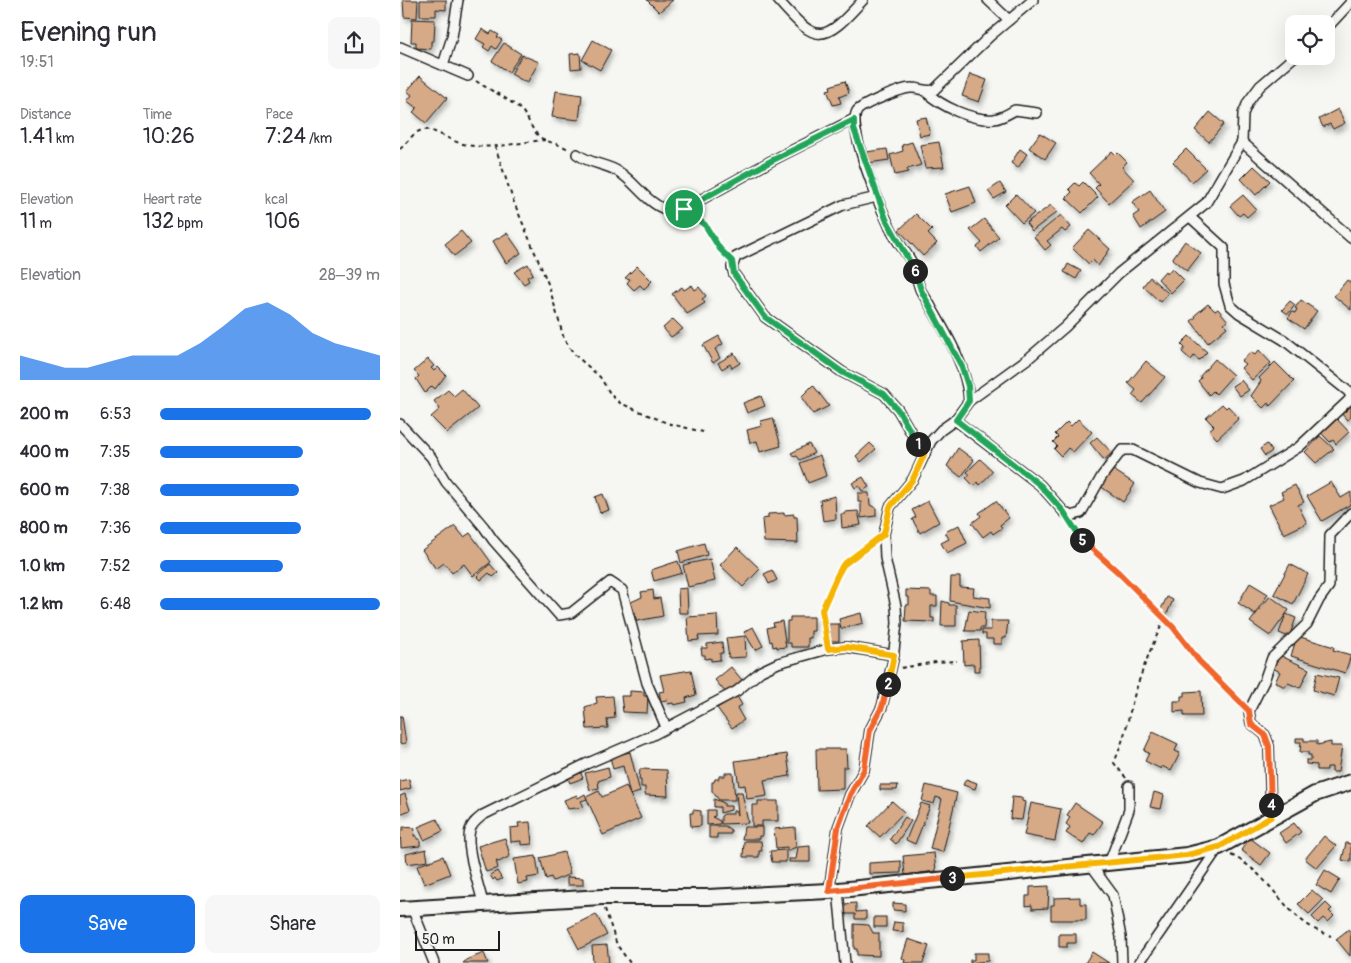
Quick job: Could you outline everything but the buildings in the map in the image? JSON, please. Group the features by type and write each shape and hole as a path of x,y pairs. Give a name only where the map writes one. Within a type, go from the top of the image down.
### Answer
{"main road":[{"path":"406,909 602,897 707,897 834,890 1187,855 1218,849 1271,817 1315,794 1351,782"}],"street":[{"path":"443,65 450,44 458,0"},
{"path":"778,0 801,26 818,34 829,33 863,0"},
{"path":"988,0 1009,20"},
{"path":"926,92 934,90 1033,0"},
{"path":"1335,19 1351,2"},
{"path":"400,47 468,76"},
{"path":"845,963 834,890 838,828 850,795 864,770 870,730 882,707 892,668 896,606 887,570 884,534 890,507 913,479 931,441 941,430 956,420 969,401 1030,357 1065,327 1120,273 1190,217 1214,193 1242,142 1243,114 1248,102 1260,86 1285,65"},
{"path":"969,401 968,386 962,367 921,290 913,264 894,236 877,197 854,129 854,120 861,107 910,87 926,92 936,101 984,119 1004,116 1015,110 1037,114"},
{"path":"576,154 588,163 610,167 620,172 665,209 684,209 771,161 854,120"},
{"path":"1242,142 1351,238"},
{"path":"877,197 843,205 736,257 732,261 734,274 765,317 842,372 884,394 898,410 924,455"},
{"path":"956,420 1040,485 1064,512 1071,516 1081,513 1118,453 1127,449 1133,450 1200,483 1222,489 1244,481 1299,447 1351,398 1350,392 1284,340 1239,313 1230,305 1224,284 1224,248 1190,217"},
{"path":"400,424 431,457 446,482 493,540 559,615 571,612 610,582 622,590 646,682 666,727"},
{"path":"1271,817 1269,746 1265,735 1251,724 1249,711 1264,681 1272,658 1307,624 1319,600 1329,586 1330,535 1351,513"},
{"path":"483,904 470,845 470,830 475,821 543,785 737,691 770,667 828,649 846,647 894,655"},
{"path":"1109,863 1129,810 1129,786"},
{"path":"1139,963 1218,849"},
{"path":"1091,865 1113,895 1121,937 1122,963"},
{"path":"406,909 434,963"}],"path":[{"path":"468,76 523,112 536,133 545,140 559,144 576,154"},
{"path":"400,149 418,131 426,129 431,129 446,140 464,145 495,146 545,140"},
{"path":"495,146 513,200 549,286 564,339 574,354 600,377 611,395 620,404 667,422 703,432"},
{"path":"684,209 705,225 720,249 732,261"},
{"path":"1064,512 1080,538 1119,573 1164,620 1199,661 1249,711"},
{"path":"828,649 822,610 837,576 843,565 884,534"},
{"path":"1129,786 1126,777 1115,766 1114,762 1125,736 1132,706 1144,670 1164,620"},
{"path":"892,668 904,669 936,662 957,661"},
{"path":"1218,849 1251,866 1262,875 1290,911 1308,926 1331,936"},
{"path":"602,897 615,940 630,963"}],"route":[{"path":"854,120 854,129 886,219 894,236 913,264 921,290 962,367 968,386 969,401 956,420 1040,485 1064,512 1080,538 1119,573 1173,627 1199,661 1249,711 1251,724 1260,729 1265,735 1269,746 1271,817 1219,847 1187,855 829,891 838,828 850,795 864,770 867,738 882,707 894,655 846,647 828,649 822,610 824,602 843,565 872,545 884,534 890,507 913,479 924,455 898,410 884,394 842,372 765,317 734,274 732,261 720,249 705,225 697,217 684,209 771,161 854,120"}]}
